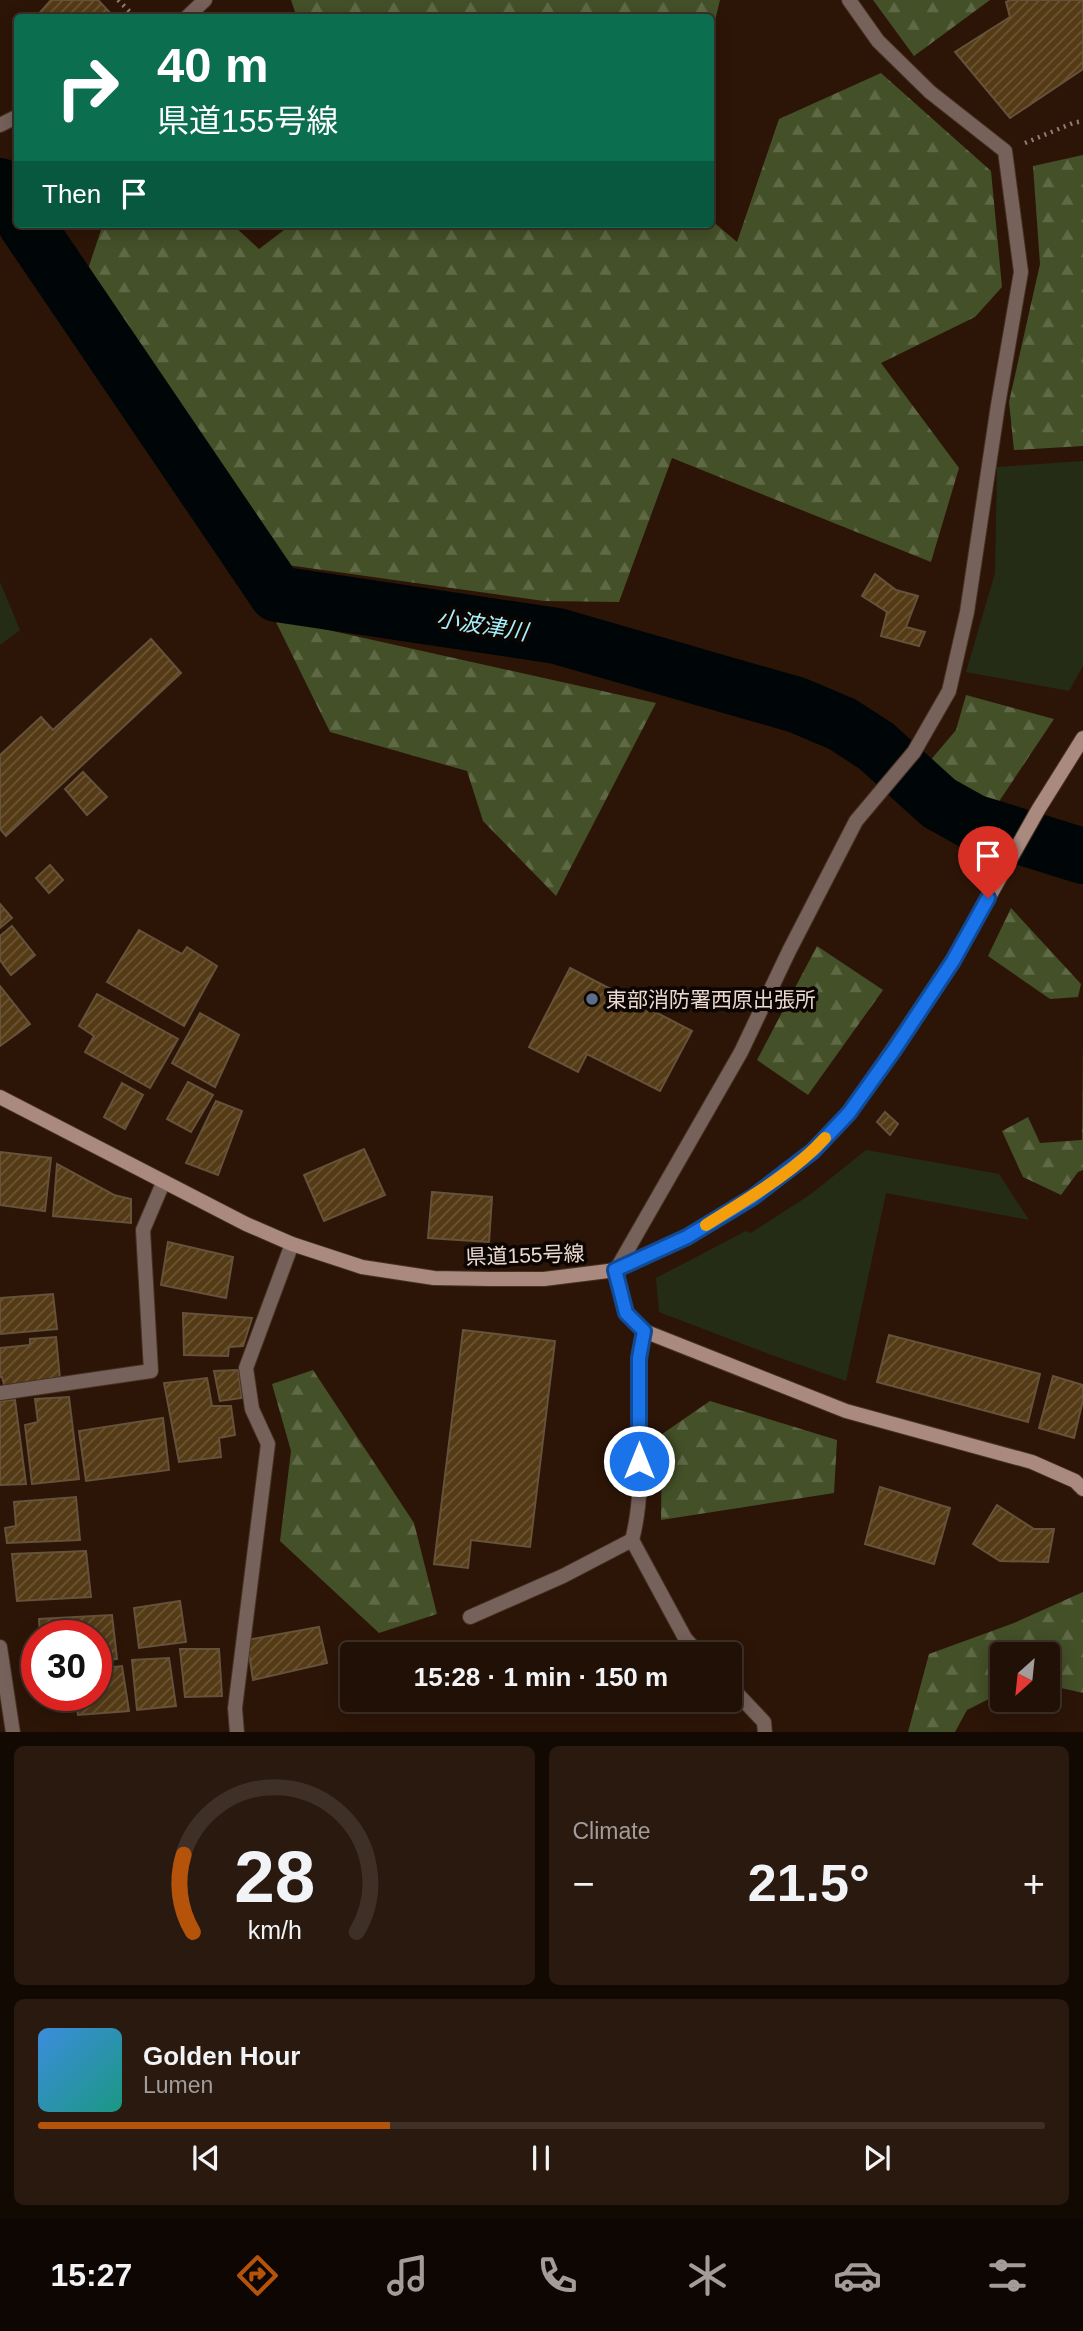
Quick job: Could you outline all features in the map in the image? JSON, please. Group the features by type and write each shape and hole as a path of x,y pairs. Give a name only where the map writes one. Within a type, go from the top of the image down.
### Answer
{"main road":[{"name":"県道155号線","path":"0,1097 163,1183 292,1244 362,1267 434,1278 544,1279 615,1270 687,1237 753,1197 813,1151 849,1113 953,961 1038,810 1083,738"},
{"path":"615,1270 626,1313 644,1331 846,1411 1032,1462 1081,1481"}],"street":[{"path":"190,14 205,0"},
{"path":"615,1270 741,1052 856,821 914,752 949,691 967,612 1021,272 1005,151 930,92 878,41 849,0"},
{"path":"0,1393 152,1371 143,1230 163,1183"},
{"path":"237,1732 235,1708 268,1444 252,1409 246,1368 292,1244"},
{"path":"644,1331 639,1358 640,1513 632,1540 688,1642"},
{"path":"470,1617 564,1576 632,1540"},
{"path":"0,1647 13,1732"},
{"path":"742,1699 764,1722 765,1732"}],"path":[{"path":"118,0 132,14"},
{"path":"1005,151 1083,121"}],"green space":[{"path":"291,0 720,0 714,25 714,14 296,14"},
{"path":"873,0 990,0 914,56"},
{"path":"881,73 991,171 1002,287 975,317 881,363 959,468 931,562 672,458 619,602 544,601 273,563 87,272 102,228 236,228 259,249 287,228 714,228 714,223 737,242 779,119"},
{"path":"1083,155 1083,446 1014,450 1009,402 1040,264 1033,166"},
{"path":"1083,461 1083,666 1069,691 966,672 995,573 997,467"},
{"path":"0,582 20,630 0,645"},
{"path":"274,618 656,703 556,896 483,821 467,771 330,732"},
{"path":"966,695 1054,719 972,842 897,800 956,730"},
{"path":"1083,828 1083,866 1063,858"},
{"path":"1011,908 1081,984 1078,997 1050,999 988,956"},
{"path":"817,946 883,990 808,1095 757,1060"},
{"path":"1083,1043 1083,1170 1078,1172 1061,1195 1023,1177 1002,1131 1028,1117 1040,1143 1082,1140"},
{"path":"866,1150 999,1174 1029,1220 886,1193 846,1381 659,1312 656,1278 746,1231 750,1233 757,1229 811,1194"},
{"path":"313,1370 414,1523 437,1614 379,1633 280,1541 291,1451 272,1384"},
{"path":"710,1401 837,1440 834,1493 661,1520 662,1434"},
{"path":"1083,1592 1083,1693 1060,1688 1060,1642 990,1642 990,1698 967,1710 955,1732 908,1732 929,1654 1014,1623"}],"building":[{"path":"51,0 98,0 111,14 39,14"},
{"path":"1083,0 1083,69 1010,118 955,52 1010,17 1006,2"},
{"path":"875,574 896,590 918,596 906,627 925,632 919,646 881,636 887,612 862,596"},
{"path":"151,639 181,673 6,836 0,829 0,755 41,717 53,730"},
{"path":"83,772 107,797 87,815 65,789"},
{"path":"50,865 63,880 49,893 36,878"},
{"path":"0,904 12,918 0,928"},
{"path":"12,926 35,955 11,975 0,960 0,936"},
{"path":"139,930 182,954 187,947 217,966 184,1026 107,982"},
{"name":"東部消防署西原出張所","path":"570,968 692,1031 660,1091 587,1054 578,1072 529,1047"},
{"path":"0,986 30,1024 0,1046"},
{"path":"97,994 178,1039 150,1088 85,1052 94,1036 79,1026"},
{"path":"200,1013 239,1035 215,1087 172,1063"},
{"path":"188,1082 213,1095 191,1132 167,1119"},
{"path":"122,1083 143,1095 125,1129 104,1117"},
{"path":"216,1101 242,1111 218,1175 186,1163"},
{"path":"885,1112 898,1124 890,1135 877,1122"},
{"path":"364,1149 385,1195 324,1221 304,1175"},
{"path":"0,1152 51,1158 45,1211 0,1205"},
{"path":"57,1164 114,1195 131,1199 131,1223 53,1216"},
{"path":"432,1192 492,1197 489,1242 428,1238"},
{"path":"168,1242 233,1257 226,1298 161,1285"},
{"path":"53,1294 57,1329 0,1334 0,1298"},
{"path":"183,1313 252,1318 243,1346 229,1347 228,1356 184,1355"},
{"path":"463,1330 555,1341 530,1547 471,1540 468,1568 434,1564"},
{"path":"889,1335 1040,1374 1028,1422 877,1382"},
{"path":"56,1337 60,1379 5,1388 0,1377 0,1348 30,1345 30,1339"},
{"path":"238,1370 242,1398 220,1401 214,1371"},
{"path":"1053,1376 1083,1385 1083,1400 1074,1438 1039,1428"},
{"path":"207,1378 212,1406 231,1406 235,1435 219,1438 221,1457 179,1462 164,1383"},
{"path":"69,1397 79,1479 32,1484 25,1425 38,1422 35,1399"},
{"path":"15,1400 26,1484 0,1485 0,1401"},
{"path":"163,1418 169,1470 86,1481 79,1431"},
{"path":"880,1487 950,1508 934,1564 865,1544"},
{"path":"76,1497 80,1540 7,1543 5,1528 16,1526 14,1502"},
{"path":"997,1505 1034,1529 1054,1529 1048,1562 1000,1561 973,1544"},
{"path":"86,1551 91,1597 17,1601 12,1554"},
{"path":"180,1601 186,1642 139,1648 134,1608"},
{"path":"112,1615 117,1659 112,1660 112,1620 39,1619"},
{"path":"319,1627 327,1663 253,1680 247,1640"},
{"path":"180,1649 219,1649 222,1696 185,1697"},
{"path":"169,1658 176,1706 137,1710 132,1660"},
{"path":"122,1666 129,1711 78,1715 77,1711 112,1711 112,1667"}],"waterway":[{"name":"小波津川","path":"0,186 14,206"},
{"name":"小波津川","path":"29,228 277,594 557,636 797,705 842,724 876,746 939,803 973,822 1083,856"}],"slow traffic":[{"path":"706,1225 753,1197 813,1151 825,1138"}],"place":[{"name":"東部消防署西原出張所","path":"592,999"}],"route":[{"path":"639,1461 639,1358 644,1331 626,1313 615,1270 687,1237 753,1197 813,1151 849,1113 894,1050 953,961 988,898"}]}
